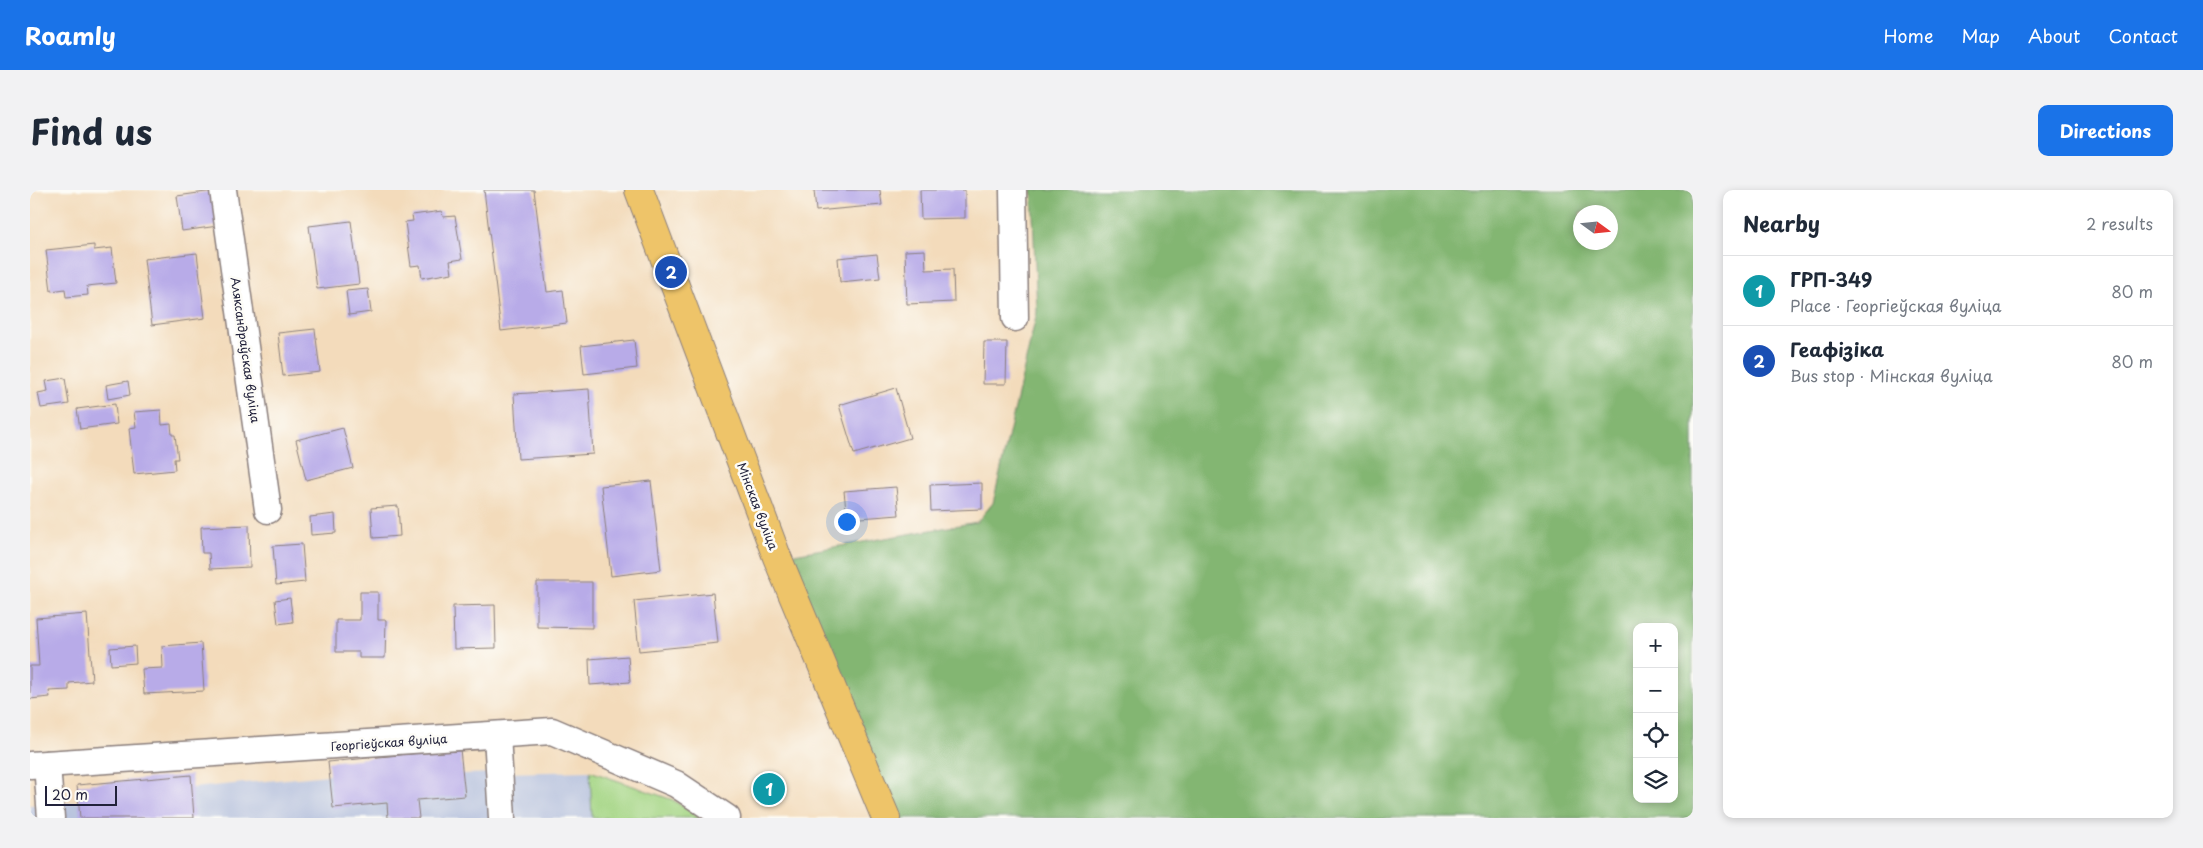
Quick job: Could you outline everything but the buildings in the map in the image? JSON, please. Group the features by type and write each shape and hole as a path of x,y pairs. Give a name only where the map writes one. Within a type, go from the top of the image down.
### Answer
{"main road":[{"name":"Мінская вуліца","path":"639,190 777,557 884,817"}],"street":[{"name":"Аляксандраўская вуліца","path":"223,190 268,510"},
{"path":"1013,190 1015,318"},
{"name":"Георгіеўская вуліца","path":"38,765 552,731 676,784 727,818"},
{"path":"497,735 502,818"},
{"path":"38,765 51,818"}],"shaded area":[{"path":"460,749 463,774 590,771 592,818 30,818 30,805 79,802 77,785 191,775 192,788 329,775 328,762"}],"green space":[{"path":"1032,190 1693,190 1693,818 886,818 777,557 977,522 993,503 1037,312"},
{"path":"590,771 673,800 700,818 592,818"}],"place":[{"name":"Геафізіка","path":"671,272"},
{"name":"ГРП-349","path":"769,789"}]}
